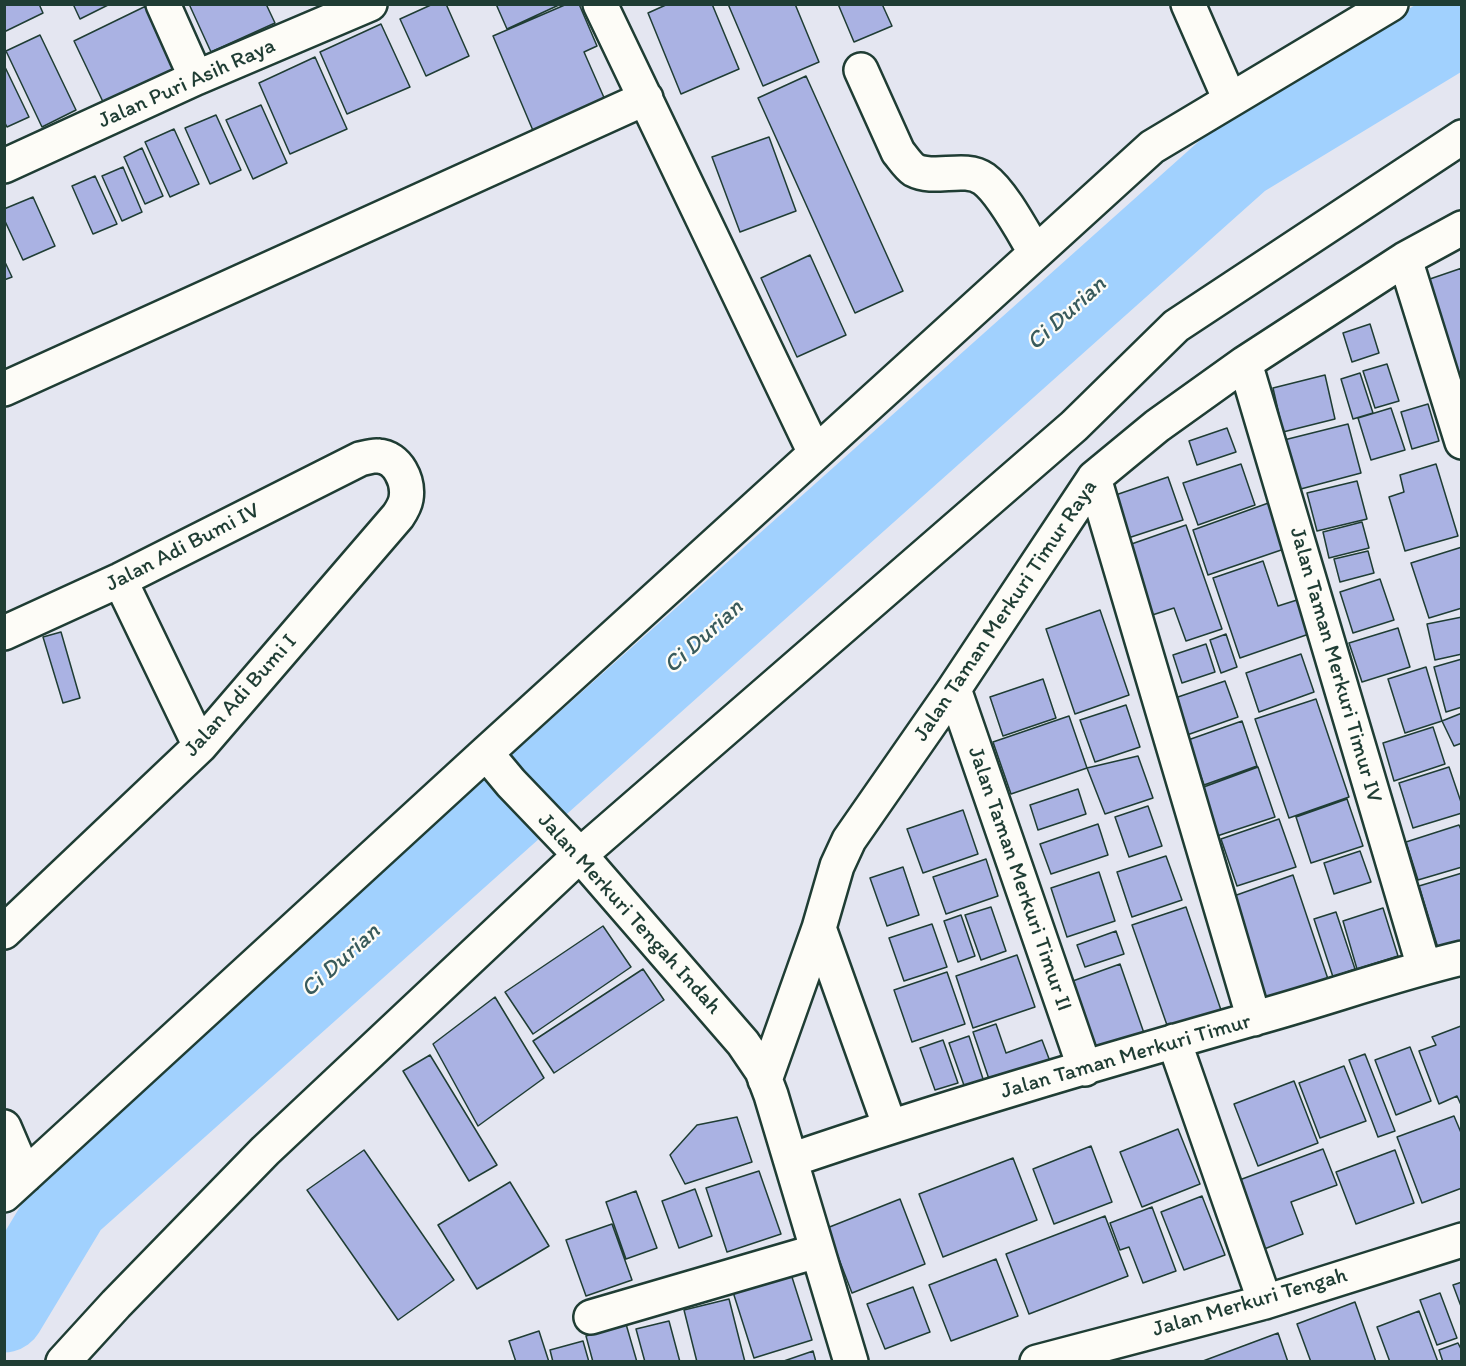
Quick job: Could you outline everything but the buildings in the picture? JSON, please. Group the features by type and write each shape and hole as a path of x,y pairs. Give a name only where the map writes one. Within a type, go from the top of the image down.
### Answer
{"street":[{"path":"163,4 196,78"},
{"name":"Jalan Puri Asih Raya","path":"8,155 370,4"},
{"path":"600,4 816,453"},
{"path":"1188,4 1230,100"},
{"path":"15,1185 1152,147 1391,4"},
{"path":"861,70 898,152 908,164 915,170 935,174 976,176 984,180 1002,201 1035,252"},
{"path":"4,389 646,98"},
{"path":"63,1362 116,1304 266,1151 575,849 1074,426 1176,326 1461,137"},
{"name":"Jalan Taman Merkuri Timur Raya","path":"765,1080 819,928 837,866 849,840 954,689 1094,478 1157,426 1245,363 1405,259 1461,228"},
{"path":"1405,259 1461,442"},
{"name":"Jalan Taman Merkuri Timur IV","path":"1245,363 1424,967"},
{"name":"Jalan Adi Bumi I","path":"4,932 200,746 399,516 407,496 405,482 399,468 392,459 378,455 360,459"},
{"name":"Jalan Adi Bumi IV","path":"4,633 120,580 360,459"},
{"path":"1094,478 1254,1019"},
{"path":"120,580 200,746"},
{"name":"Jalan Taman Merkuri Timur II","path":"954,689 1085,1069"},
{"name":"Jalan Merkuri Tengah Indah","path":"486,753 511,783 575,849 743,1043 762,1071 851,1362"},
{"path":"819,928 890,1127"},
{"name":"Jalan Taman Merkuri Timur","path":"791,1160 890,1127 1174,1041 1461,958"},
{"path":"1174,1041 1265,1302"},
{"path":"4,1127 15,1185"},
{"name":"Jalan Merkuri Tengah","path":"1037,1362 1092,1354 1461,1240"},
{"path":"591,1317 817,1251"}],"waterway":[{"name":"Ci Durian","path":"4,1312 69,1204 1241,158 1462,24"}]}
